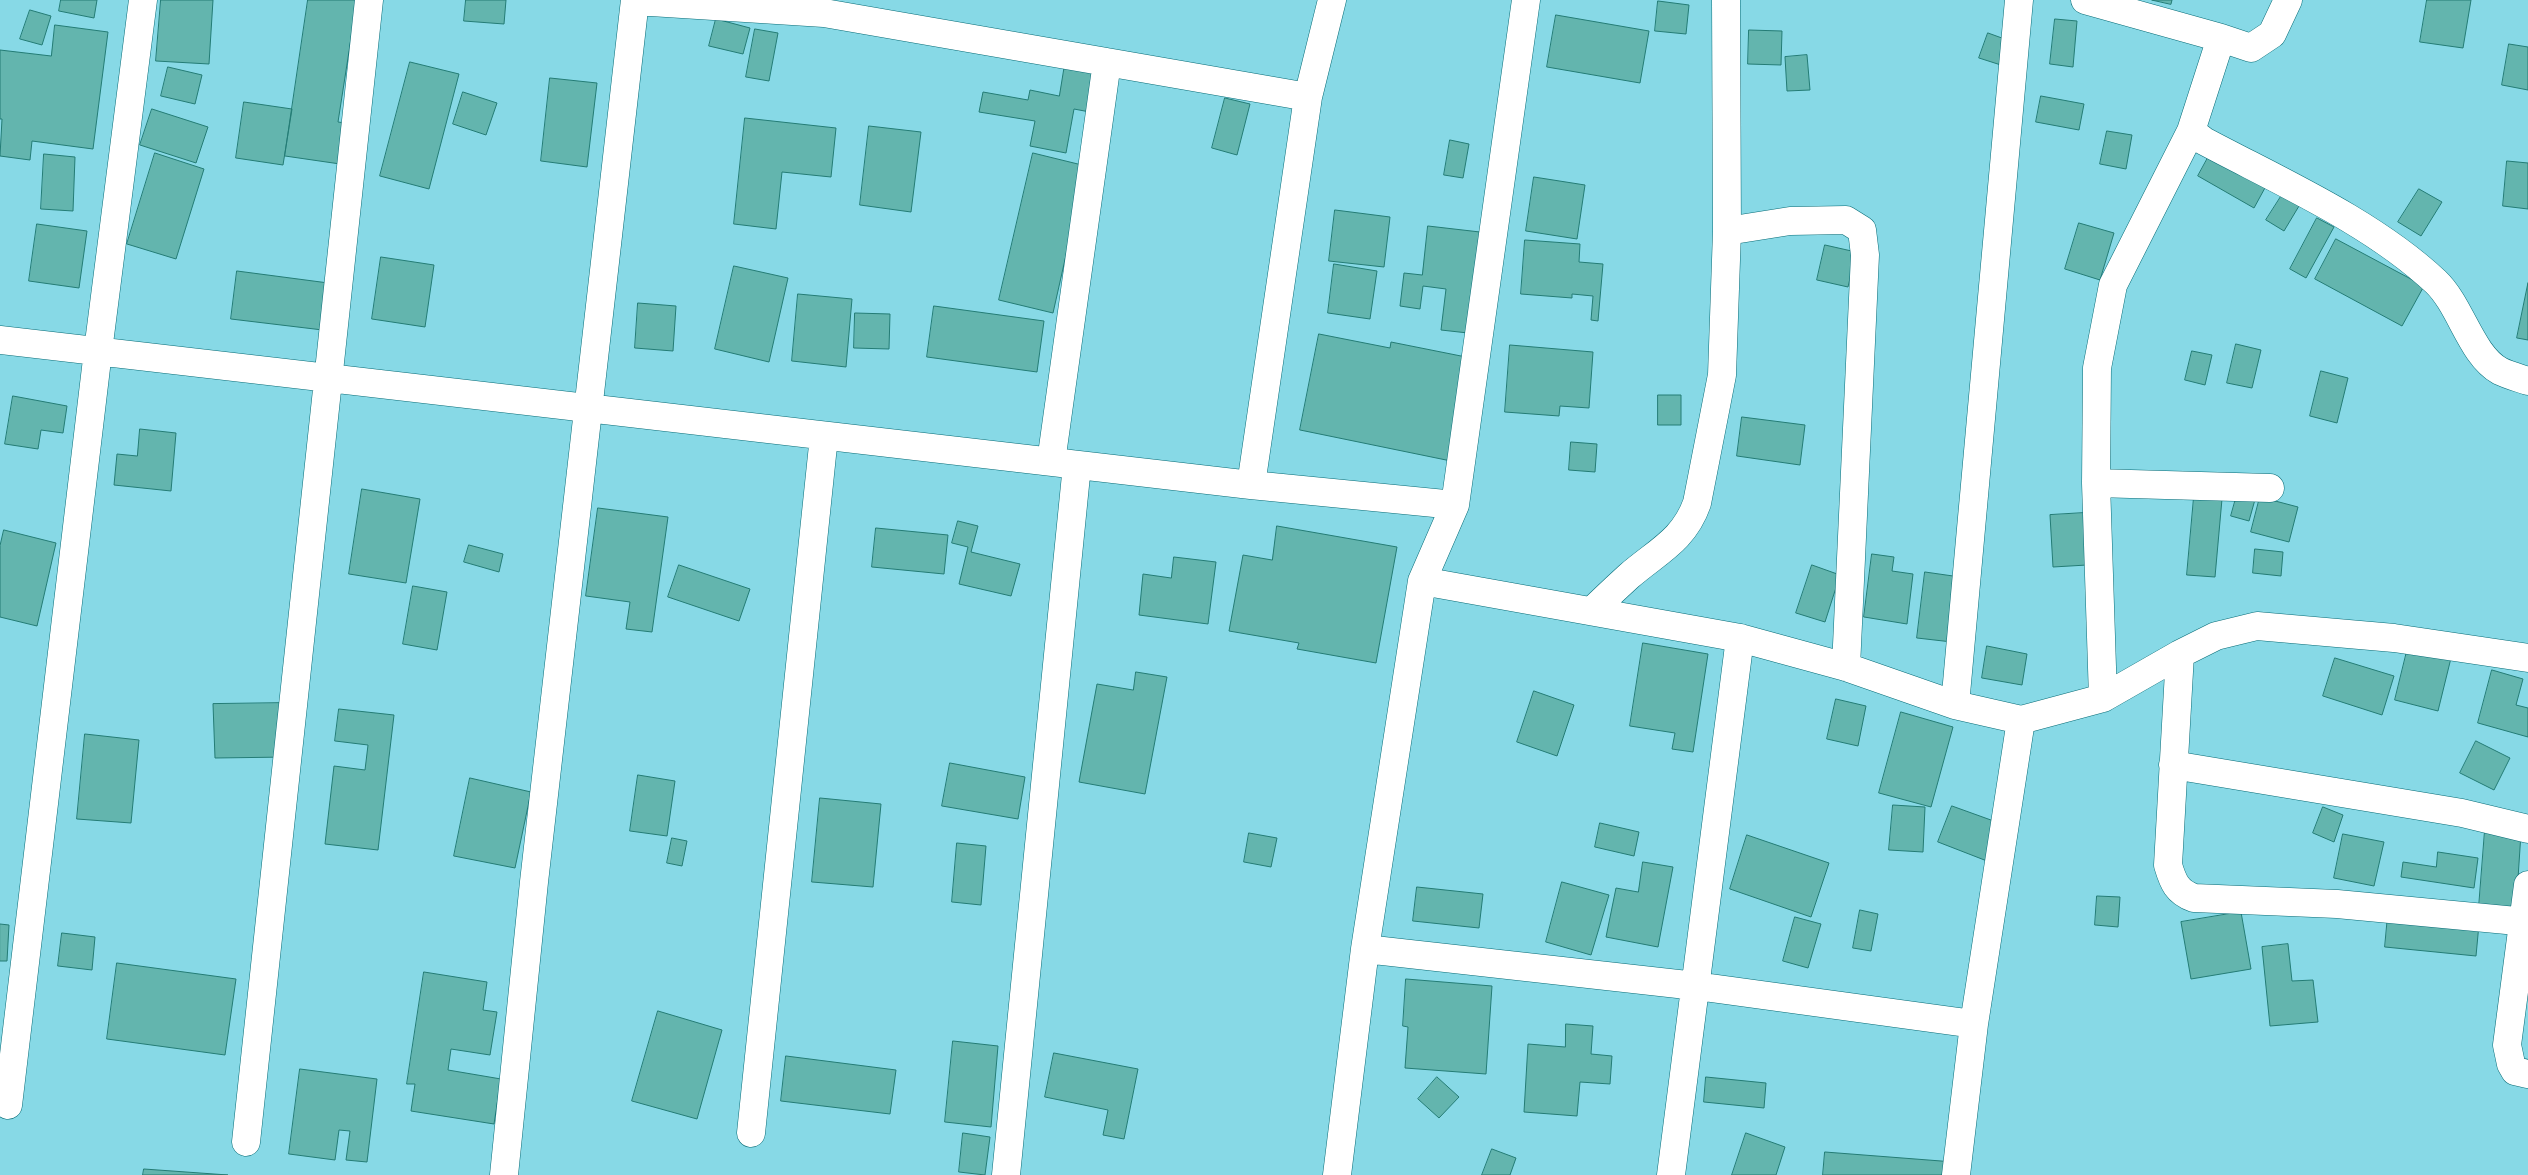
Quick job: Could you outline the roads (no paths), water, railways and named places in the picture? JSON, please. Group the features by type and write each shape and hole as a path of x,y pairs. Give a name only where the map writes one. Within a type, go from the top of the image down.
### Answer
{"street":[{"path":"8,1105 98,352 143,0"},
{"path":"246,1142 369,0"},
{"path":"504,1175 534,882 590,410 635,0 824,13 1308,97"},
{"path":"1251,486 1308,97 1332,0"},
{"path":"1336,1175 1365,949 1422,581 1456,505 1526,0"},
{"path":"1592,610 1630,576 1674,541 1691,520 1698,503 1722,375 1727,231 1726,0"},
{"path":"1955,705 2019,0"},
{"path":"2085,0 2222,38 2251,48 2272,34 2288,0"},
{"path":"2103,698 2096,483 2097,368 2113,285 2192,131 2195,115 2222,38"},
{"path":"1006,1175 1064,464 1107,62"},
{"path":"2192,131 2204,141 2325,206 2383,240 2437,283 2455,306 2480,352 2498,370 2528,381"},
{"path":"1727,231 1790,221 1846,220 1862,230 1865,255 1846,667"},
{"path":"0,340 1251,486 1456,505"},
{"path":"751,1133 824,436"},
{"path":"2096,483 2270,488"},
{"path":"1422,581 1740,638 1846,667 1955,705 2021,720 2103,698 2180,654 2216,636 2257,626 2394,638 2528,658"},
{"path":"1671,1175 1740,638"},
{"path":"2180,654 2168,866 2174,885 2184,895 2194,898 2337,904 2526,921"},
{"path":"1956,1175 1974,1024 2021,720"},
{"path":"2173,764 2462,813 2528,829"},
{"path":"2528,885 2526,921 2507,1045 2511,1064 2515,1071 2528,1074"},
{"path":"1365,949 1696,986 1974,1024"}]}
